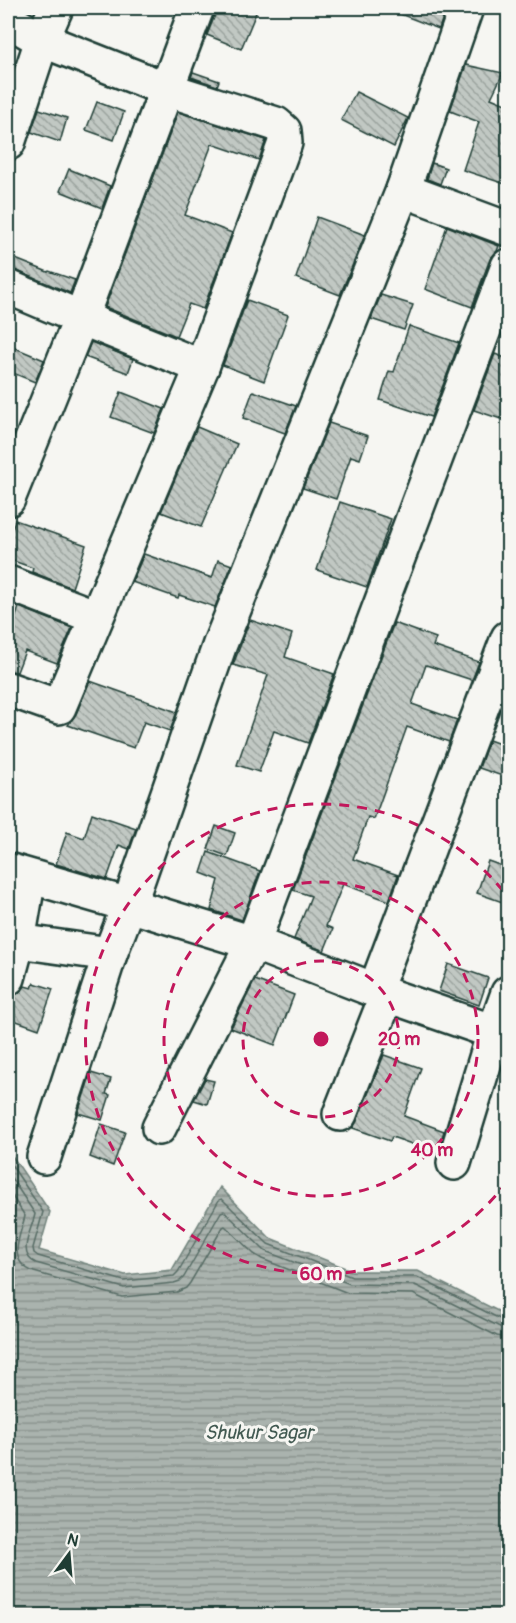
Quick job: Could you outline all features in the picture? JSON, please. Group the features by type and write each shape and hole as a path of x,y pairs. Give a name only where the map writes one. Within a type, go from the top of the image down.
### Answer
{"street":[{"path":"8,143 42,40 56,8"},
{"path":"8,499 81,318 197,8"},
{"path":"44,1157 110,954 219,644 403,190 466,8"},
{"path":"8,20 42,40 166,90 276,124 284,131 285,142 202,367 59,706 8,689"},
{"path":"403,190 508,229"},
{"path":"159,1128 253,943 508,266"},
{"path":"8,287 202,367"},
{"path":"8,583 96,617"},
{"path":"340,1114 508,638"},
{"path":"8,978 18,874 253,943 381,993 501,1033"},
{"path":"13,940 110,954"},
{"path":"454,1163 501,1033 508,993"}],"water":[{"name":"Shukur Sagar","path":"8,1152 50,1212 39,1250 125,1275 172,1270 220,1187 270,1238 353,1271 418,1271 508,1316 508,1615 8,1615"}],"building":[{"path":"215,8 258,8 241,49 207,35 215,15"},
{"path":"388,8 446,8 439,29"},
{"path":"466,65 503,73 491,98 508,105 508,185 463,170 479,122 450,111"},
{"path":"193,72 219,81 217,86 191,77"},
{"path":"356,92 408,118 394,147 341,120"},
{"path":"97,102 124,112 114,140 86,130"},
{"path":"39,109 67,118 60,142 31,132"},
{"path":"178,112 266,140 259,160 212,144 185,215 232,233 203,309 189,304 176,336 105,307"},
{"path":"432,163 446,168 440,184 427,179"},
{"path":"69,169 110,186 102,208 60,191"},
{"path":"317,217 365,235 340,295 296,278"},
{"path":"447,226 499,246 490,259 472,307 425,289"},
{"path":"8,256 75,280 70,293 8,269"},
{"path":"381,295 413,305 404,330 371,319"},
{"path":"247,300 288,315 264,381 223,365"},
{"path":"409,326 459,343 431,417 380,400 389,371 394,372"},
{"path":"91,342 133,359 128,373 85,357"},
{"path":"8,345 44,360 35,382 8,371"},
{"path":"495,354 508,359 508,407 504,420 474,410"},
{"path":"253,391 296,406 285,433 243,418"},
{"path":"121,392 164,409 154,433 111,417"},
{"path":"329,423 368,436 360,459 351,456 336,499 303,488"},
{"path":"197,427 237,444 201,527 161,512"},
{"path":"340,502 391,519 367,587 317,570"},
{"path":"15,520 86,545 72,588 32,572 33,568 8,559 8,542"},
{"path":"144,554 212,578 218,560 232,565 215,607 179,595 178,598 132,582"},
{"path":"19,607 72,628 57,663 25,651 17,672 8,671 8,641"},
{"path":"250,620 292,634 285,657 334,674 308,743 274,731 259,772 237,765 268,675 233,665"},
{"path":"394,623 436,638 433,646 479,662 472,680 426,665 412,704 457,720 449,742 407,727 374,819 368,817 353,859 398,875 389,901 343,884 326,926 333,929 324,951 294,939 311,896 293,890"},
{"path":"90,681 177,712 170,731 144,722 134,748 68,725 76,714"},
{"path":"489,740 508,747 508,778 479,768"},
{"path":"92,813 136,828 129,849 119,845 107,879 56,864 67,832 84,838"},
{"path":"216,826 235,833 227,856 208,849"},
{"path":"208,852 260,871 242,920 211,910 219,880 201,873"},
{"path":"488,861 508,868 508,904 477,893"},
{"path":"448,964 488,978 479,1005 439,991"},
{"path":"255,980 294,995 275,1045 231,1028"},
{"path":"34,983 53,989 39,1029 8,1018 9,996 21,992 25,986 32,988"},
{"path":"384,1055 421,1068 404,1116 444,1131 437,1153 392,1137 390,1141 353,1128"},
{"path":"91,1073 111,1079 106,1094 110,1095 102,1120 78,1113"},
{"path":"205,1079 214,1081 207,1104 194,1100"},
{"path":"101,1124 125,1132 113,1166 90,1157"}]}
